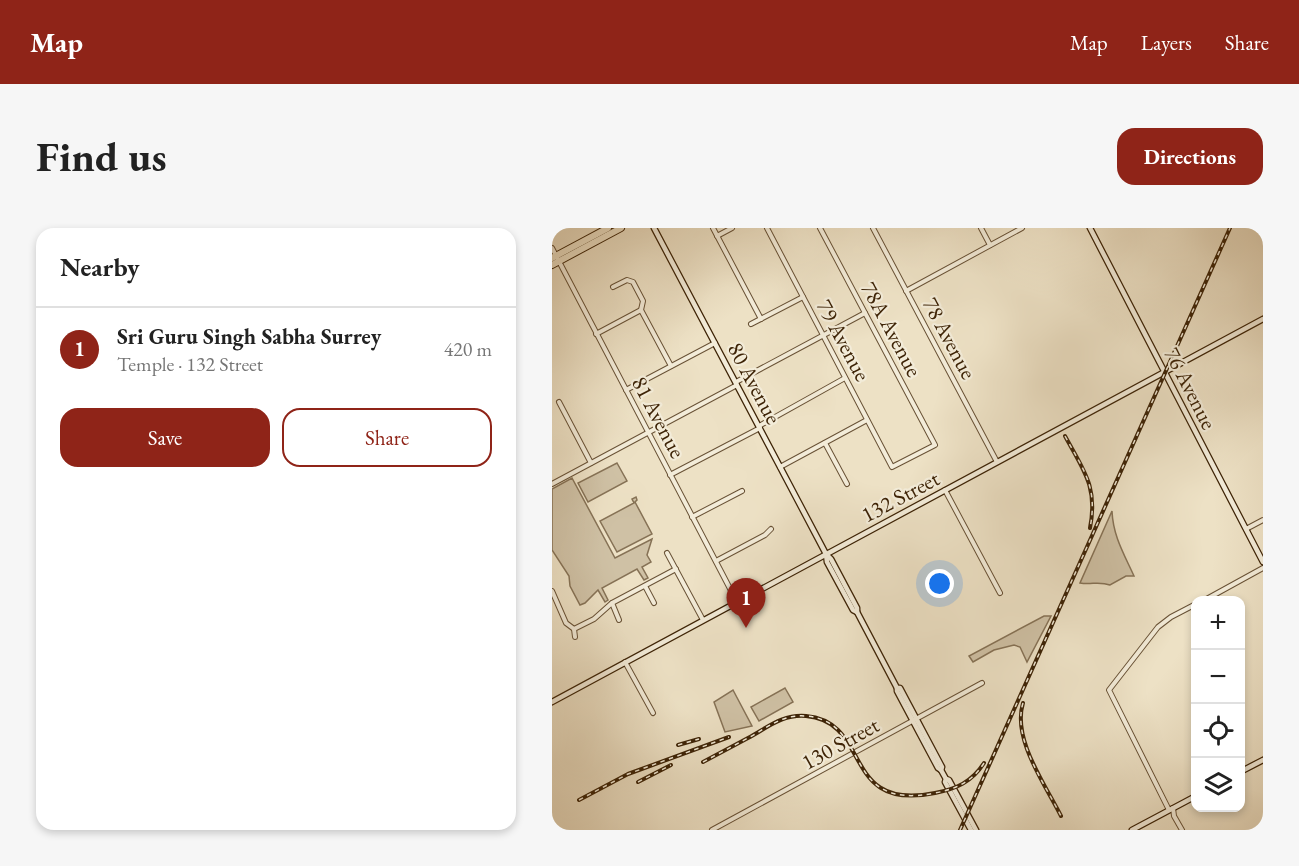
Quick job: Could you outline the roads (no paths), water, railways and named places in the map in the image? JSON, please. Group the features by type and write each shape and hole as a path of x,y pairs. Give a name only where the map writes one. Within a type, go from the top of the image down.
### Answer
{"main road":[{"path":"555,260 608,228"},
{"path":"555,260 621,228"},
{"name":"80 Avenue","path":"654,228 826,554 827,561 853,610 857,612 938,768 949,780 976,830"},
{"name":"76 Avenue","path":"1090,228 1263,562"},
{"name":"132 Street","path":"552,702 1263,319"},
{"path":"1245,769 1263,760"},
{"name":"80 Avenue","path":"946,779 945,782 971,830"},
{"path":"1132,830 1191,799"}],"street":[{"path":"713,228 761,319"},
{"path":"717,236 732,228"},
{"name":"79 Avenue","path":"767,228 892,468"},
{"name":"78A Avenue","path":"820,228 935,445 892,468"},
{"name":"78 Avenue","path":"873,228 997,462"},
{"path":"981,228 990,245"},
{"path":"906,291 1022,228"},
{"name":"81 Avenue","path":"552,248 555,260 737,602"},
{"path":"613,287 630,280 633,282 643,301 641,310 671,366"},
{"path":"751,324 803,297"},
{"path":"596,334 641,310"},
{"path":"552,484 865,313"},
{"path":"626,390 715,343"},
{"path":"670,475 845,378"},
{"path":"559,402 591,463"},
{"path":"780,467 867,420"},
{"path":"825,442 847,484"},
{"path":"945,490 1000,593"},
{"path":"692,517 742,491"},
{"path":"1246,529 1263,520"},
{"path":"716,561 765,535 771,529"},
{"path":"667,553 704,620"},
{"path":"1210,596 1263,568"},
{"path":"574,629 594,619 612,603 676,569"},
{"path":"645,586 654,603"},
{"path":"552,591 566,622 574,629 575,637"},
{"path":"612,603 619,620"},
{"path":"1182,830 1109,690 1158,627 1191,607"},
{"path":"625,662 653,713"},
{"name":"130 Street","path":"712,830 982,683"}],"railway":[{"path":"960,830 1230,228"},
{"path":"1065,436 1091,490 1090,528"},
{"path":"1023,703 1021,717 1026,746 1061,816"},
{"path":"703,762 775,722 789,717 806,716 827,722 841,733 870,779 884,790 905,795 935,793 950,789 969,780 984,763"},
{"path":"579,800 628,774 729,737"},
{"path":"678,745 699,739"},
{"path":"638,782 671,765"}],"place":[{"name":"Sri Guru Singh Sabha Surrey","path":"746,628"}]}
